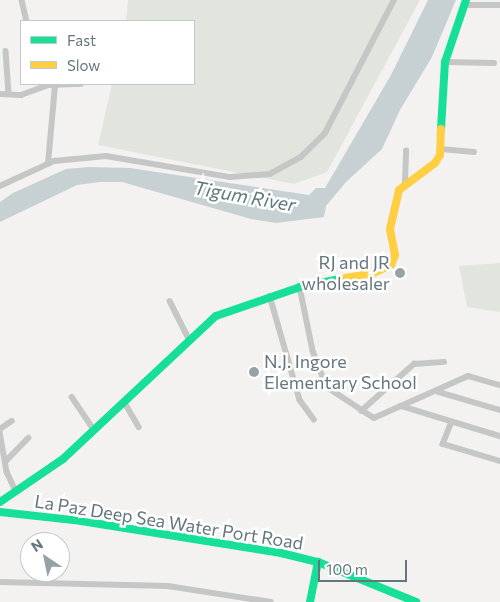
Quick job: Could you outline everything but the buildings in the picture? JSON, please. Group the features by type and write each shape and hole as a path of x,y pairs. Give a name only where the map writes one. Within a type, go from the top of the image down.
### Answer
{"street":[{"path":"22,0 27,20"},
{"path":"0,186 48,164 106,156 230,176 270,174 301,157 325,132 394,0"},
{"path":"404,182 435,163 441,150 445,62 465,2 500,5"},
{"path":"6,51 8,94"},
{"path":"445,62 494,63"},
{"path":"0,94 20,96 37,86 55,85 48,164"},
{"path":"441,150 474,152"},
{"path":"0,502 55,466 189,339 216,316 300,287 373,272 391,265 395,255 390,229 394,200 404,182 406,151"},
{"path":"300,287 322,379 327,387 374,418 468,376 500,385"},
{"path":"270,296 300,400 314,419"},
{"path":"170,301 189,339"},
{"path":"361,411 414,364 444,362"},
{"path":"434,391 500,410"},
{"path":"72,397 94,430"},
{"path":"124,401 139,427"},
{"path":"400,406 500,436"},
{"path":"12,421 0,431 6,461 16,491"},
{"path":"452,422 443,444 500,461"},
{"path":"6,461 28,438"},
{"path":"8,497 10,513"},
{"name":"La Paz Deep Sea Water Port Road","path":"0,512 81,521 281,553 318,562 416,602"},
{"path":"310,602 318,562"},
{"path":"0,582 168,586 271,602"}],"shaded area":[{"path":"128,0 420,0 327,172 294,184 98,145 112,85 195,85 195,20 126,20"},
{"path":"500,263 500,312 467,307 459,266"}],"water":[{"name":"Tigum River","path":"428,0 456,0 432,57 400,110 382,149 346,182 326,206 324,217 276,223 251,219 122,182 100,182 77,185 0,222 0,202 13,193 66,169 89,167 130,168 309,195 316,188 325,188 391,75"}],"traffic: fast":[{"path":"441,129 445,62 466,0"},
{"path":"0,502 63,459 216,316 300,287 340,279"},
{"path":"0,512 81,521 281,553 318,562 416,602"},
{"path":"310,602 318,562"}],"traffic: slow":[{"path":"340,279 373,273 391,265 395,255 390,229 399,190 435,163 440,155 441,129"}],"place":[{"name":"RJ and JR wholesaler","path":"400,273"},
{"name":"N.J. Ingore Elementary School","path":"254,372"}]}
